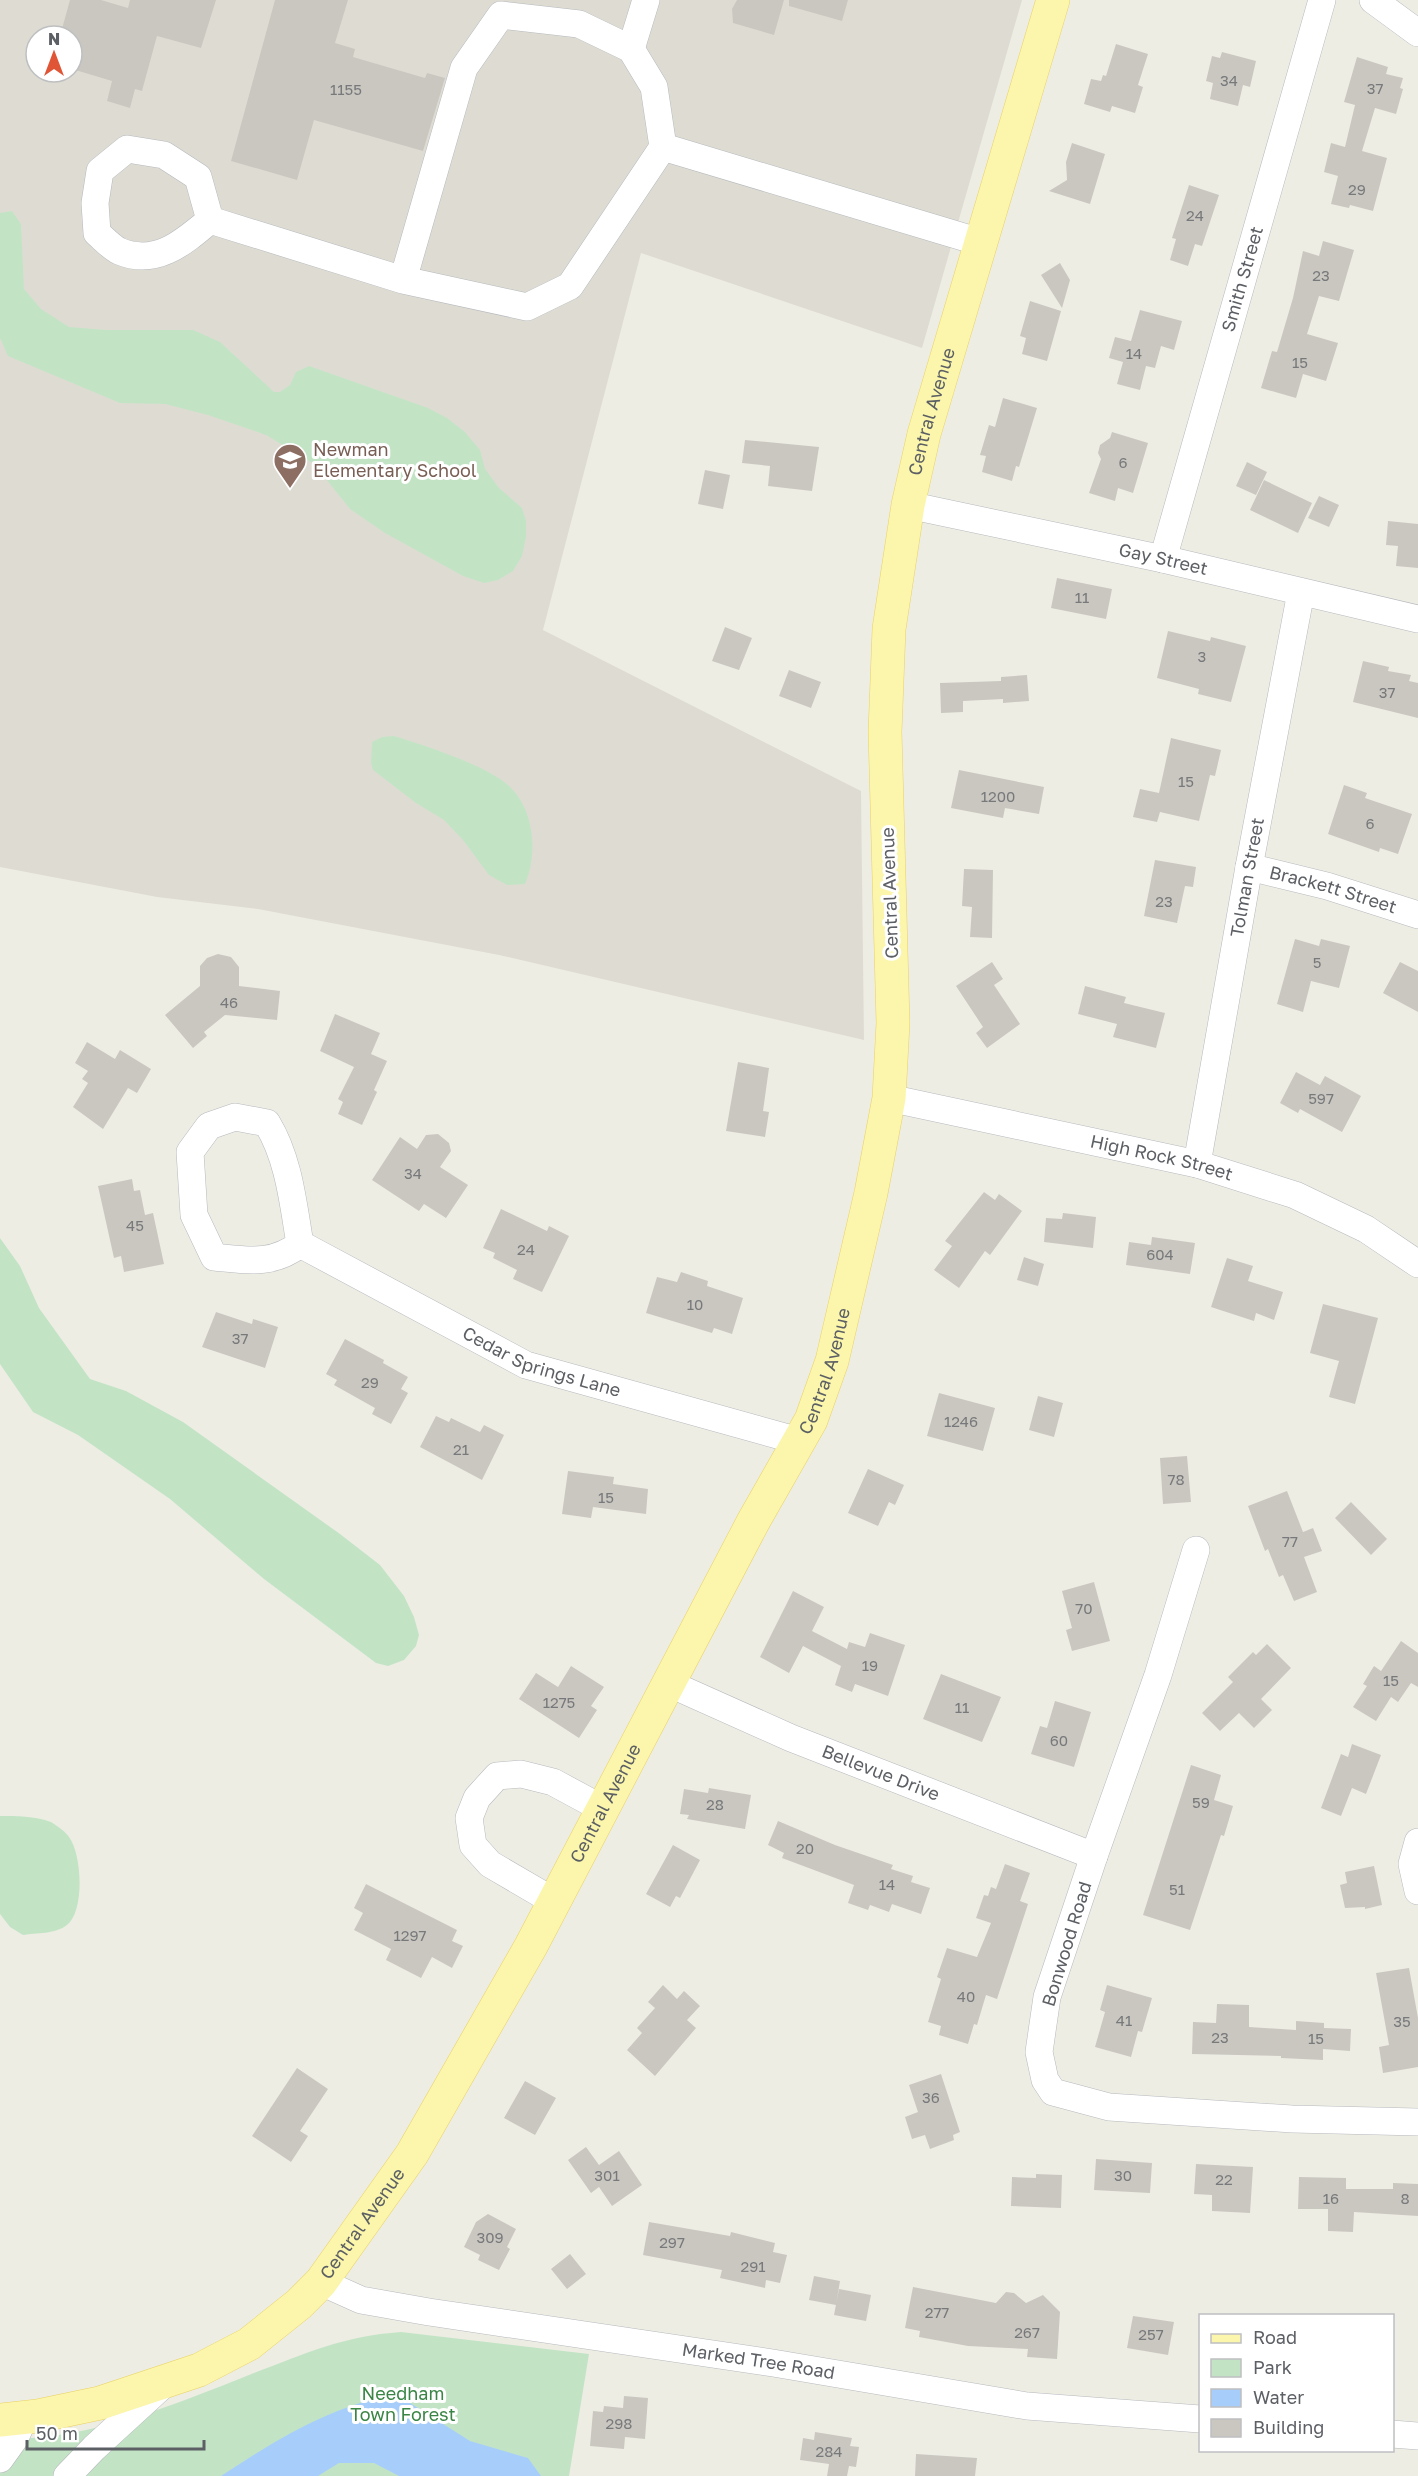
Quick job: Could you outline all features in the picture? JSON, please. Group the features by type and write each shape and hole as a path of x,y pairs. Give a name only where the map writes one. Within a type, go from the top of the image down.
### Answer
{"main road":[{"name":"Central Avenue","path":"12,2419 100,2403 199,2370 249,2344 299,2304 321,2282 412,2154 531,1946 753,1522 811,1420 832,1361 871,1192 889,1098 893,1023 885,732 889,629 908,505 924,434 1053,0"}],"street":[{"path":"631,49 646,0"},
{"name":"Smith Street","path":"1163,559 1322,0"},
{"path":"1373,0 1418,33"},
{"path":"210,220 403,280 527,307 570,286 663,147 654,87 631,49 579,24 501,15 464,68 403,280"},
{"path":"663,147 980,242"},
{"path":"127,149 164,155 198,177 210,220 185,241 165,253 142,257 118,250 97,233 95,203 100,171 127,149"},
{"name":"Gay Street","path":"908,505 1163,559 1418,619"},
{"name":"Tolman Street","path":"1197,1164 1249,867 1301,592"},
{"name":"Brackett Street","path":"1249,867 1327,886 1418,915"},
{"name":"High Rock Street","path":"889,1098 1197,1164 1295,1194 1366,1229 1418,1264"},
{"path":"235,1117 267,1123 279,1142 300,1244 286,1255 259,1261 214,1257 194,1215 190,1152 209,1126 235,1117"},
{"name":"Cedar Springs Lane","path":"300,1244 526,1365 799,1441"},
{"name":"Bonwood Road","path":"1196,1550 1158,1676 1047,1997 1039,2052 1045,2080 1053,2092 1109,2107 1292,2119 1418,2122"},
{"name":"Bellevue Drive","path":"668,1683 791,1738 1094,1856"},
{"path":"555,1902 490,1864 473,1845 469,1818 477,1798 497,1776 522,1774 553,1782 603,1809"},
{"path":"1418,1842 1412,1864 1418,1891"},
{"name":"Marked Tree Road","path":"321,2282 361,2300 429,2312 773,2362 1027,2406 1199,2419"},
{"path":"67,2476 166,2382"},
{"path":"0,2459 15,2438 12,2419"},
{"path":"1394,2434 1418,2436"}],"shaded area":[{"name":"Newman Elementary School","path":"0,0 1022,0 922,348 641,253 543,630 861,791 864,1040 499,955 258,909 157,897 0,867"}],"green space":[{"path":"12,211 21,224 24,289 41,309 69,327 106,330 193,330 220,342 274,392 280,392 290,385 296,372 309,366 428,408 447,418 465,432 480,450 485,469 499,488 522,508 526,521 526,537 522,556 513,571 498,580 484,583 463,576 385,533 350,509 314,464 266,435 208,415 165,404 120,403 8,356 0,338 0,213"},
{"path":"394,736 454,756 485,770 508,785 517,795 524,806 532,832 532,859 525,884 507,885 489,875 463,840 444,820 416,803 373,770 372,742 382,737"},
{"path":"0,1238 20,1266 39,1308 90,1379 126,1391 183,1422 380,1565 404,1596 419,1635 416,1646 404,1660 388,1666 376,1663 264,1579 170,1499 78,1435 33,1412 0,1364"},
{"path":"0,1816 45,1820 56,1825 69,1837 77,1856 79,1895 73,1918 62,1928 52,1932 23,1935 10,1927 0,1914"},
{"name":"Needham Town Forest","path":"401,2332 589,2354 569,2476 0,2476 0,2439 32,2438 96,2428 159,2409 324,2347 360,2337"}],"water":[{"path":"379,2398 410,2403 470,2441 528,2458 541,2476 399,2476 374,2463 339,2463 318,2476 221,2476 277,2441 317,2420"}],"building":[{"path":"70,0 101,0 128,8 130,0 216,0 201,48 157,36 142,91 135,89 130,108 107,101 112,81 84,73 84,24 63,24"},
{"path":"275,0 348,0 335,43 355,49 353,57 425,78 427,73 445,78 423,151 314,120 297,180 231,161"},
{"path":"737,0 784,0 774,35 733,23 732,9"},
{"path":"789,0 848,0 842,21 789,6"},
{"path":"1116,44 1148,54 1138,85 1143,87 1135,113 1112,106 1110,112 1084,104 1091,79 1101,81 1103,75 1106,76"},
{"path":"1222,52 1256,61 1250,87 1243,85 1238,106 1210,99 1213,83 1206,81 1212,56 1220,58"},
{"path":"1357,57 1388,67 1386,74 1403,78 1400,88 1403,89 1396,114 1375,108 1362,151 1387,158 1373,211 1350,205 1349,208 1331,204 1338,176 1324,172 1331,143 1345,147 1355,105 1344,102"},
{"path":"1072,143 1105,154 1090,204 1049,191 1067,180 1066,162"},
{"path":"1189,185 1219,195 1202,246 1195,244 1188,266 1170,260 1176,239 1172,238"},
{"path":"1323,241 1354,250 1339,301 1319,296 1307,334 1338,343 1326,381 1303,374 1296,398 1261,388 1272,351 1277,352 1293,298 1303,251 1319,256"},
{"path":"1060,263 1070,280 1062,308 1041,275"},
{"path":"1030,301 1061,311 1047,361 1022,354 1026,338 1020,336"},
{"path":"1140,310 1182,321 1174,350 1161,346 1155,368 1146,366 1140,390 1117,384 1123,362 1109,358 1115,337 1131,341"},
{"path":"1003,398 1037,408 1019,467 1016,466 1012,481 982,472 986,456 980,455 989,425 995,427"},
{"path":"1112,432 1148,443 1133,493 1118,488 1115,501 1089,493 1101,459 1098,453 1100,445 1110,438"},
{"path":"745,440 819,447 812,491 768,486 770,466 742,463"},
{"path":"1247,462 1267,472 1256,495 1236,486"},
{"path":"705,470 730,475 723,509 698,504"},
{"path":"1264,480 1312,503 1298,533 1250,510"},
{"path":"1319,496 1339,505 1329,527 1308,518"},
{"path":"1388,521 1418,524 1418,568 1396,566 1398,546 1386,545"},
{"path":"1057,578 1112,589 1106,619 1051,608"},
{"path":"725,627 752,638 739,670 712,661"},
{"path":"1168,631 1210,641 1211,637 1246,646 1231,702 1198,694 1199,689 1157,678"},
{"path":"1363,661 1389,667 1388,671 1411,675 1409,681 1418,683 1418,718 1353,702"},
{"path":"789,670 821,682 811,708 779,696"},
{"path":"1027,675 1029,701 1003,703 1003,699 963,701 963,712 941,713 940,683 1001,681 1001,677"},
{"path":"1171,738 1221,750 1215,776 1210,775 1199,821 1160,812 1157,822 1133,817 1140,789 1159,793"},
{"path":"959,770 1044,787 1039,814 1005,808 1003,818 951,808"},
{"path":"1344,785 1367,793 1365,798 1412,814 1398,854 1380,848 1379,852 1328,834"},
{"path":"1155,860 1196,867 1193,887 1185,886 1177,923 1144,916"},
{"path":"964,869 993,870 992,938 970,937 972,907 962,906"},
{"path":"1295,939 1319,946 1321,939 1350,946 1339,988 1311,981 1303,1012 1277,1004"},
{"path":"218,954 231,957 239,967 239,986 280,991 277,1020 225,1015 204,1032 207,1036 193,1048 165,1015 200,986 200,966 207,958"},
{"path":"992,962 1003,979 994,985 1020,1024 987,1048 976,1033 983,1027 956,986"},
{"path":"1400,962 1418,971 1418,1012 1383,993"},
{"path":"1085,986 1126,997 1124,1003 1165,1013 1156,1048 1113,1037 1117,1024 1078,1014"},
{"path":"335,1014 380,1033 371,1054 387,1061 374,1090 377,1092 362,1125 338,1114 343,1102 338,1099 354,1067 320,1051"},
{"path":"87,1042 115,1059 120,1050 151,1069 137,1093 128,1088 103,1129 73,1107 88,1083 82,1079 88,1071 75,1063"},
{"path":"738,1062 769,1068 763,1111 769,1112 765,1137 726,1131"},
{"path":"1296,1072 1320,1085 1325,1076 1361,1096 1342,1132 1300,1109 1298,1113 1280,1103"},
{"path":"438,1134 449,1143 451,1151 440,1167 468,1185 446,1218 424,1204 419,1211 372,1180 400,1137 417,1149 426,1135"},
{"path":"132,1179 134,1191 140,1190 145,1215 153,1213 164,1264 124,1272 121,1256 114,1258 98,1186"},
{"path":"984,1192 995,1200 999,1194 1022,1211 990,1255 985,1251 959,1288 934,1270 952,1246 945,1241"},
{"path":"501,1209 547,1231 549,1226 569,1236 542,1292 513,1279 517,1270 493,1258 495,1253 483,1248"},
{"path":"1063,1213 1096,1217 1093,1248 1044,1242 1046,1218 1062,1219"},
{"path":"1152,1237 1195,1243 1190,1274 1126,1265 1129,1242 1151,1245"},
{"path":"1024,1257 1044,1264 1038,1286 1017,1280"},
{"path":"1227,1258 1253,1266 1248,1281 1283,1292 1274,1320 1256,1313 1254,1321 1211,1307"},
{"path":"681,1272 708,1281 707,1286 743,1298 732,1334 714,1328 712,1333 646,1313 657,1277 677,1282"},
{"path":"1323,1304 1378,1318 1355,1404 1329,1397 1339,1361 1310,1353"},
{"path":"216,1312 252,1324 253,1319 278,1327 265,1368 202,1347"},
{"path":"345,1339 384,1360 383,1363 408,1377 401,1389 408,1393 391,1424 372,1414 375,1408 334,1385 337,1380 326,1374"},
{"path":"939,1393 995,1408 983,1451 927,1436"},
{"path":"1038,1396 1063,1403 1054,1437 1029,1430"},
{"path":"436,1416 449,1422 451,1418 480,1432 484,1425 504,1435 482,1480 420,1447"},
{"path":"1187,1456 1191,1502 1163,1504 1160,1458"},
{"path":"868,1469 904,1485 895,1505 889,1502 878,1526 848,1513"},
{"path":"568,1471 614,1477 613,1484 648,1489 646,1514 593,1507 591,1518 562,1514"},
{"path":"1287,1491 1303,1532 1313,1528 1322,1551 1304,1557 1317,1592 1294,1601 1283,1575 1279,1577 1268,1549 1265,1551 1248,1506"},
{"path":"1351,1502 1387,1539 1371,1555 1335,1518"},
{"path":"1094,1582 1110,1641 1072,1651 1066,1630 1072,1628 1062,1591"},
{"path":"793,1591 824,1607 812,1631 847,1649 849,1642 865,1647 870,1633 905,1645 888,1696 855,1684 852,1692 835,1685 841,1666 803,1646 789,1673 760,1657"},
{"path":"1401,1641 1418,1653 1418,1687 1411,1683 1398,1702 1391,1697 1376,1721 1353,1707 1367,1686 1363,1684 1374,1666 1381,1671"},
{"path":"1267,1644 1291,1668 1261,1699 1272,1710 1254,1728 1239,1713 1220,1731 1202,1713 1233,1682 1228,1677 1253,1652 1256,1655"},
{"path":"571,1666 604,1687 591,1706 597,1710 579,1738 519,1699 536,1673 558,1687"},
{"path":"941,1674 1001,1697 982,1742 923,1719"},
{"path":"1055,1701 1091,1712 1074,1767 1031,1754 1040,1726 1047,1728"},
{"path":"1352,1744 1381,1755 1366,1794 1352,1788 1341,1816 1321,1808 1341,1754 1348,1757"},
{"path":"1191,1765 1221,1775 1214,1800 1233,1806 1224,1836 1221,1835 1190,1930 1143,1915"},
{"path":"709,1788 751,1795 745,1829 687,1819 689,1815 680,1814 684,1789 708,1793"},
{"path":"778,1821 835,1845 893,1865 891,1869 913,1876 911,1882 930,1888 921,1914 892,1904 889,1912 870,1905 868,1910 848,1903 854,1885 782,1858 784,1853 768,1845"},
{"path":"673,1845 700,1860 680,1898 676,1896 670,1907 646,1894"},
{"path":"1005,1864 1030,1873 1020,1901 1028,1904 997,1999 986,1995 977,2025 974,2024 968,2044 939,2035 941,2026 928,2022 941,1979 937,1977 947,1948 977,1957 991,1923 976,1918 984,1895 988,1896 991,1887 996,1889"},
{"path":"1374,1866 1382,1905 1365,1909 1365,1907 1345,1908 1340,1885 1347,1883 1345,1872"},
{"path":"366,1884 457,1930 452,1941 463,1946 452,1968 432,1957 421,1978 386,1960 391,1949 354,1930 363,1913 354,1908"},
{"path":"1409,1968 1418,2018 1418,2067 1383,2073 1379,2047 1389,2045 1376,1973"},
{"path":"663,1985 677,1999 684,1991 700,2006 687,2020 696,2028 655,2076 627,2050 642,2033 637,2028 655,2008 648,2002"},
{"path":"1107,1985 1152,1998 1142,2032 1138,2031 1131,2057 1095,2047 1105,2012 1100,2010"},
{"path":"1217,2004 1249,2005 1249,2027 1296,2030 1296,2021 1324,2023 1324,2028 1351,2029 1350,2051 1323,2049 1323,2060 1281,2058 1281,2056 1192,2054 1193,2022 1216,2023"},
{"path":"297,2068 328,2089 300,2131 308,2136 291,2162 252,2136"},
{"path":"941,2074 960,2132 953,2135 954,2140 930,2149 925,2135 912,2139 905,2117 918,2112 909,2085"},
{"path":"525,2081 556,2098 535,2135 504,2118"},
{"path":"586,2147 599,2165 619,2151 642,2185 612,2206 599,2187 591,2193 568,2160"},
{"path":"1096,2159 1152,2163 1150,2193 1094,2190"},
{"path":"1196,2164 1253,2167 1250,2213 1212,2211 1212,2195 1194,2194"},
{"path":"1036,2174 1062,2175 1061,2208 1011,2206 1012,2177 1036,2178"},
{"path":"1299,2177 1346,2178 1346,2189 1393,2189 1393,2183 1418,2184 1418,2216 1354,2212 1353,2232 1328,2231 1328,2209 1298,2209"},
{"path":"488,2214 516,2229 507,2247 510,2249 499,2270 478,2260 480,2255 464,2247 476,2222"},
{"path":"649,2222 730,2236 731,2232 775,2243 773,2252 787,2255 780,2283 766,2280 765,2288 720,2278 722,2270 643,2255"},
{"path":"570,2254 586,2274 567,2289 551,2269"},
{"path":"814,2276 840,2281 836,2305 809,2300"},
{"path":"913,2287 996,2303 1006,2292 1014,2293 1026,2303 1043,2295 1060,2312 1057,2359 1027,2357 1028,2349 968,2346 919,2337 920,2331 905,2328"},
{"path":"839,2289 871,2295 866,2321 834,2315"},
{"path":"1133,2316 1174,2322 1168,2355 1127,2348"},
{"path":"624,2396 648,2398 645,2439 625,2437 624,2449 590,2446 593,2411 603,2412 604,2406 623,2408"},
{"path":"815,2432 852,2438 850,2446 859,2447 856,2467 849,2466 847,2476 827,2476 829,2464 800,2460 803,2438 814,2440"},
{"path":"916,2454 977,2458 975,2476 915,2476"}],"place":[{"name":"Newman Elementary School","path":"290,489"}]}
